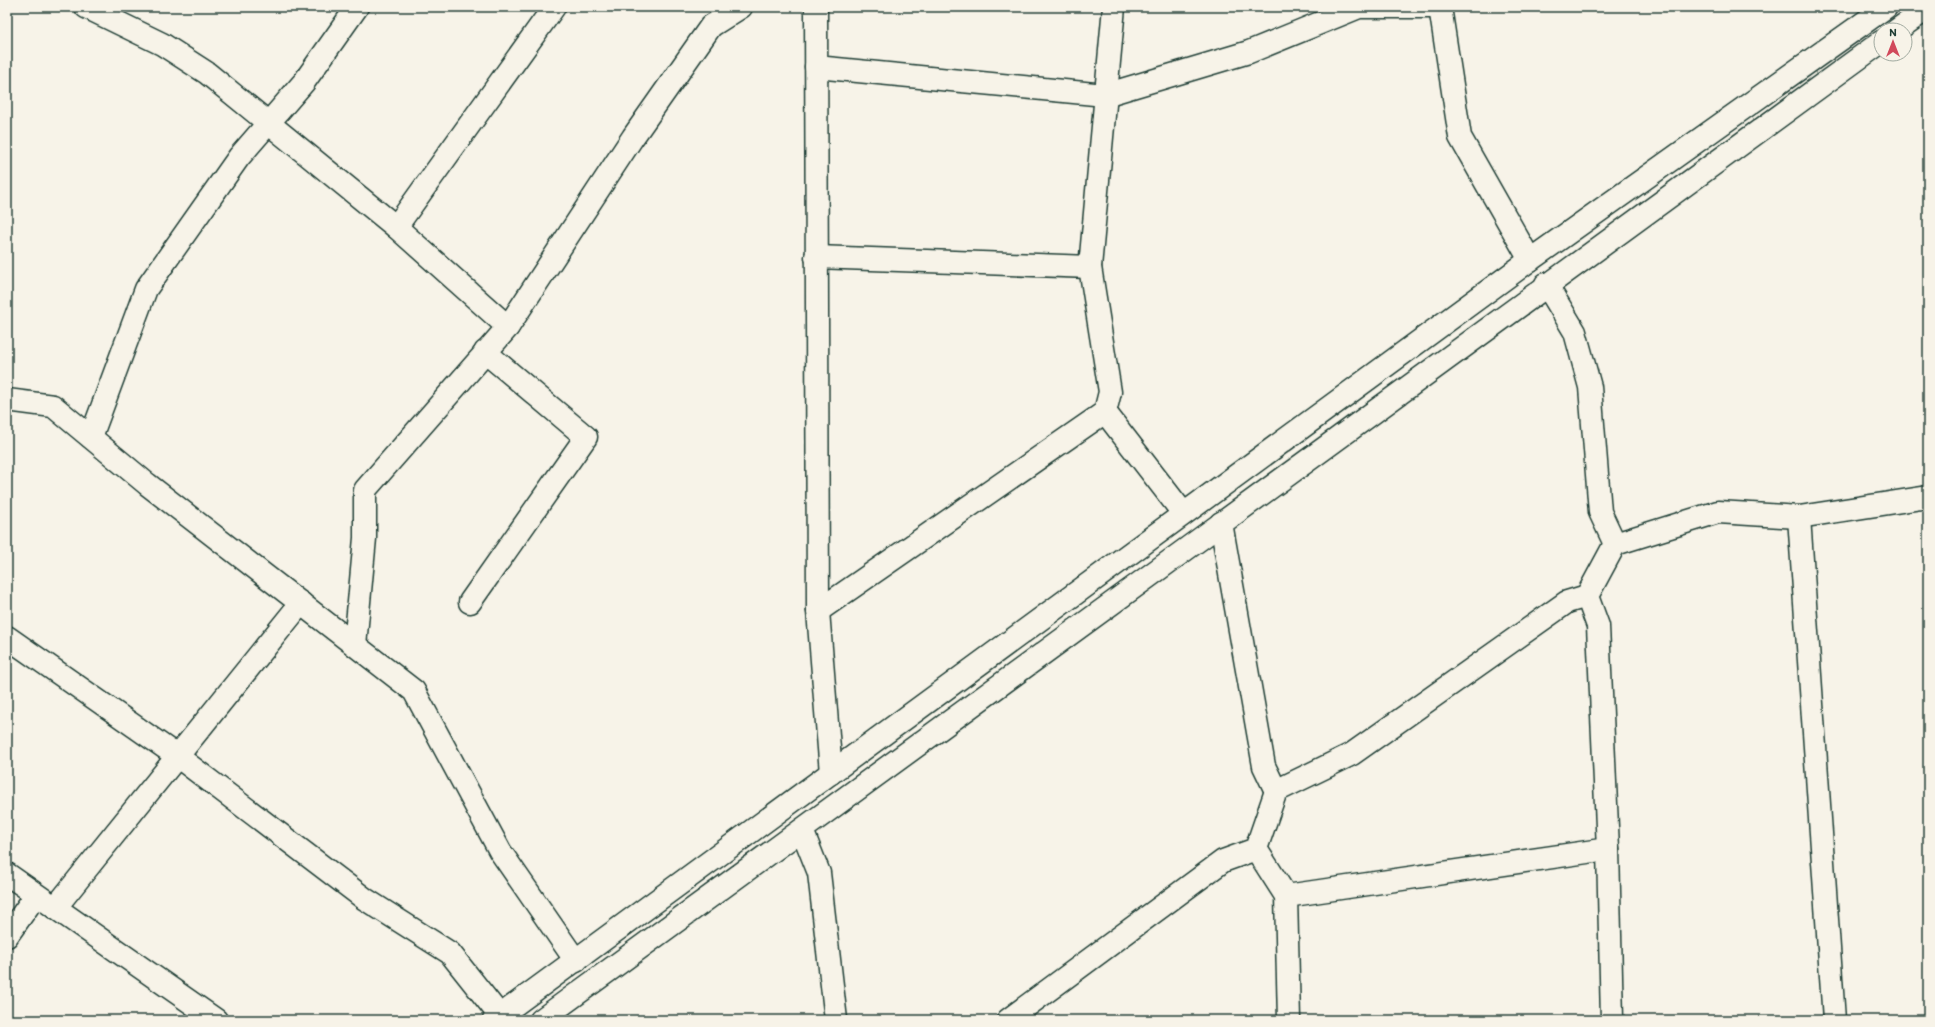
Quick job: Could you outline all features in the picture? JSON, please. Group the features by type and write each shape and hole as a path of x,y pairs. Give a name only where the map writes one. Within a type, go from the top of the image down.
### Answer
{"street":[{"path":"86,7 162,44 207,73 396,227 508,327"},
{"path":"91,437 146,290 239,157 270,124 304,82 357,7"},
{"path":"396,227 554,7"},
{"path":"355,645 365,538 365,490 508,327 633,136 711,26 741,7"},
{"path":"816,7 818,611 831,773"},
{"path":"818,611 1105,412 1110,392 1090,267 1114,7"},
{"path":"816,67 1105,95 1249,52 1359,7 1440,7 1460,137 1530,260"},
{"path":"7,637 177,756 365,899 450,953 497,1018 1530,260 1886,7"},
{"path":"1908,22 1928,8"},
{"path":"541,1020 1546,284 1873,48"},
{"path":"816,257 1090,267"},
{"path":"1546,284 1575,332 1590,387 1600,512 1615,544"},
{"path":"470,602 586,437 486,352"},
{"path":"7,400 53,406 147,484 414,691 500,851 576,961"},
{"path":"1105,412 1184,513"},
{"path":"1612,1020 1608,849 1598,626 1588,596 1615,544 1718,512 1799,517 1928,498"},
{"path":"1799,517 1834,1020"},
{"path":"1221,523 1264,766 1276,791 1256,849"},
{"path":"1276,791 1352,754 1567,602 1588,596"},
{"path":"55,908 301,603"},
{"path":"802,830 819,874 836,1020"},
{"path":"1256,849 1286,896 1289,1020"},
{"path":"1013,1019 1223,861 1256,849"},
{"path":"1286,896 1608,849"},
{"path":"7,874 216,1020"},
{"path":"7,936 36,895"}]}
